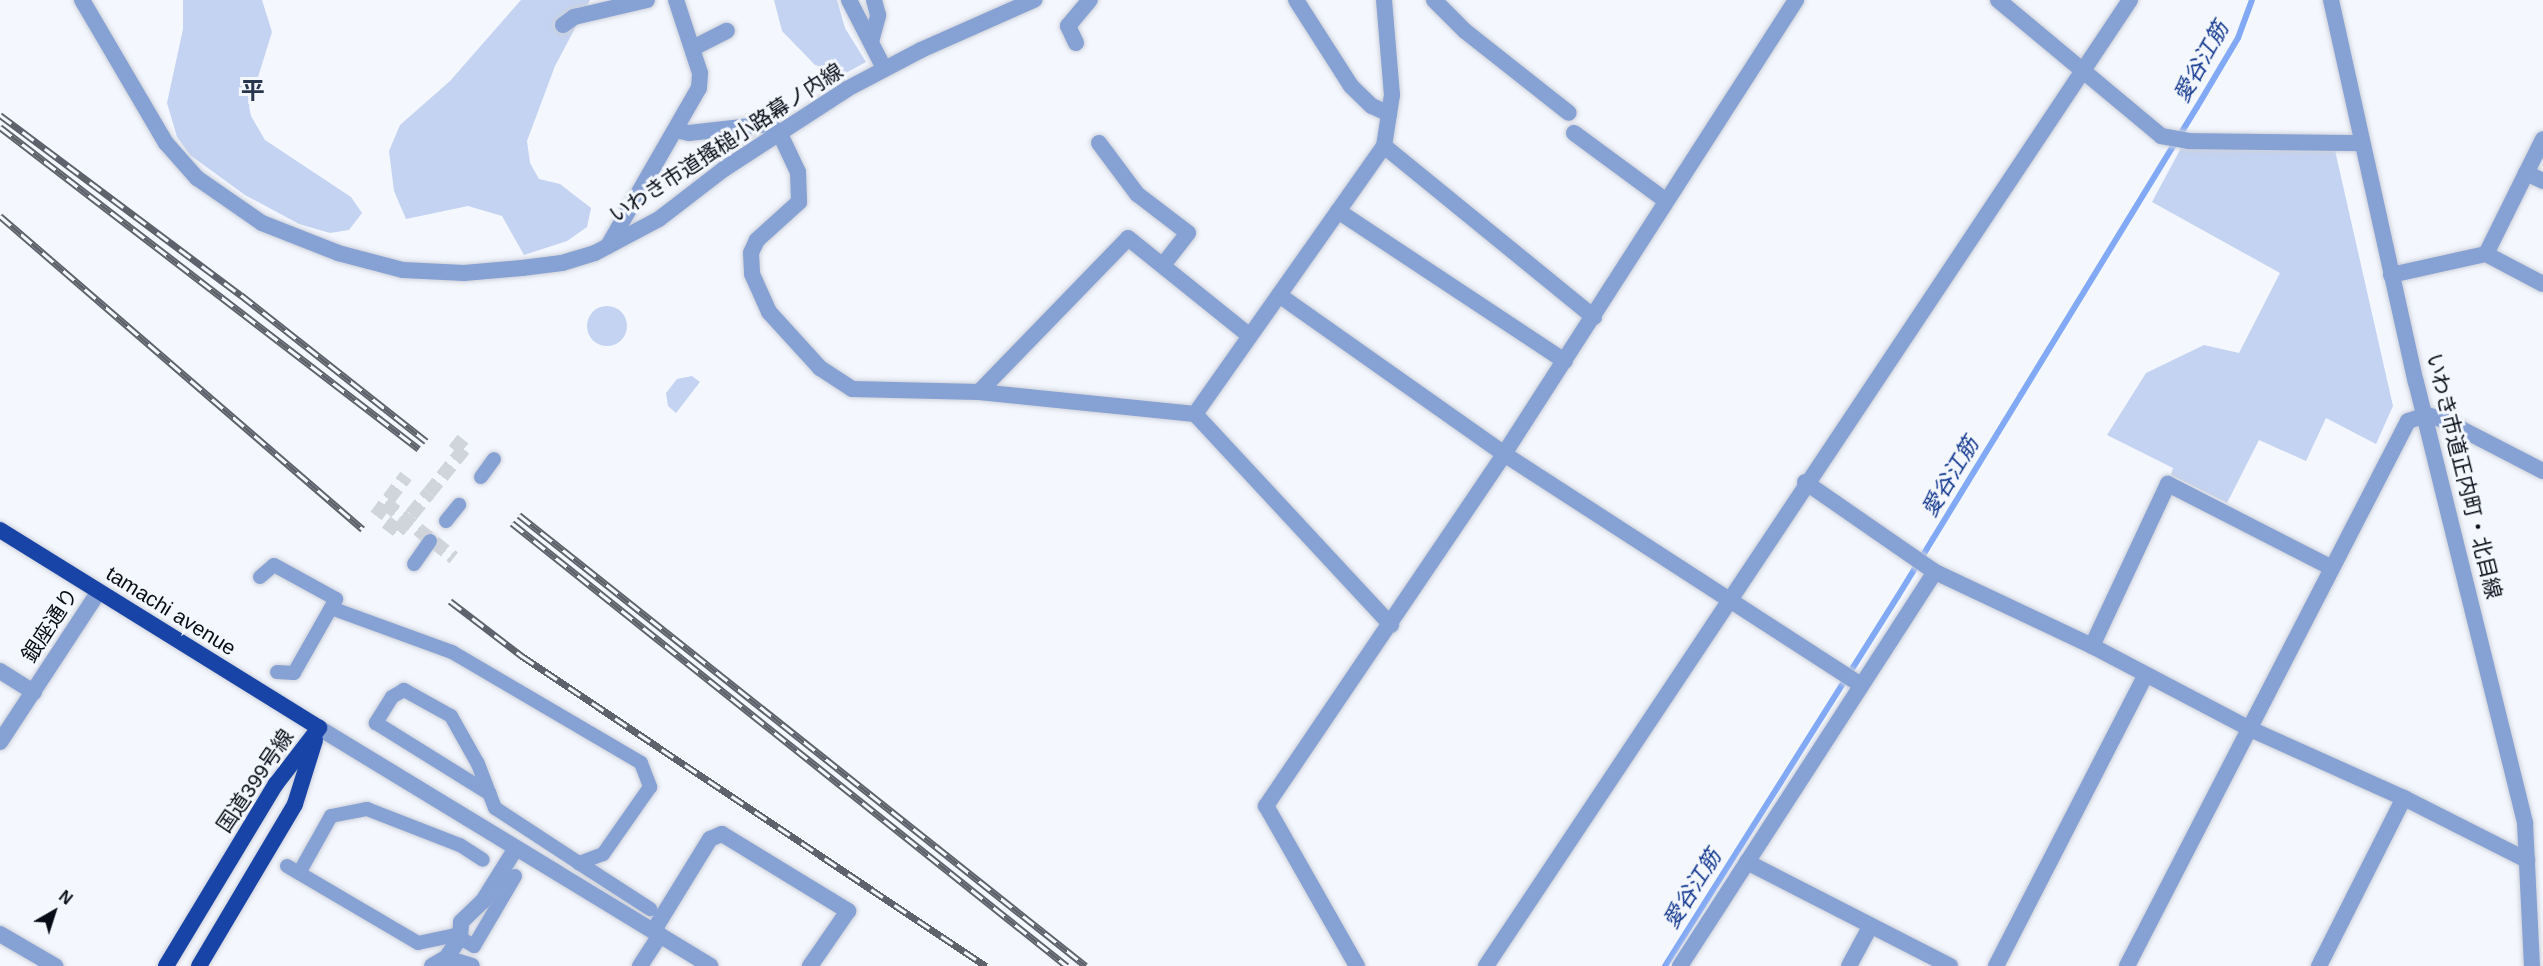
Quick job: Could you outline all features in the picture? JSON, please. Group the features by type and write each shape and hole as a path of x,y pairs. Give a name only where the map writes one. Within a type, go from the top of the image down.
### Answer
{"highway":[{"name":"tamachi avenue","path":"0,530 319,728"},
{"name":"国道399号線","path":"166,966 276,784 319,728"},
{"name":"国道399号線","path":"199,966 295,804 319,728"}],"street":[{"name":"いわき市道搔槌小路幕ノ内線","path":"82,0 166,143 197,178 262,223 338,253 403,270 464,273 562,263 608,246 658,219 780,134 884,68 1034,0"},
{"path":"563,25 574,17 647,0"},
{"path":"608,246 699,88 700,72 675,0"},
{"path":"849,0 884,68"},
{"path":"871,42 878,15 873,0"},
{"path":"1076,43 1068,26 1090,0"},
{"path":"1296,0 1351,86 1372,106 1389,114"},
{"path":"1195,414 1384,146 1392,79 1384,0"},
{"path":"1434,0 1465,31 1569,113"},
{"path":"1357,966 1266,806 1391,625 1504,454 1594,317 1665,200 1796,0"},
{"path":"1998,0 2161,136 2189,141 2360,143"},
{"path":"1486,966 1730,602 1805,482 2080,70 2130,0"},
{"name":"いわき市道正内町・北目線","path":"2331,0 2360,143 2525,823 2528,860 2536,883 2532,966"},
{"path":"693,48 727,31"},
{"path":"676,130 690,133 768,124 780,134 801,186 796,207 757,240 751,253 752,274 769,312 819,368 852,389 980,392 1195,414 1391,625"},
{"path":"1574,133 1665,200"},
{"path":"2486,254 2543,139"},
{"path":"1099,143 1137,194 1188,233 1164,264"},
{"path":"1384,146 1594,317"},
{"path":"2526,173 2543,182"},
{"path":"1338,211 1565,361"},
{"path":"980,392 1128,238 1164,264 1250,336"},
{"path":"2391,274 2486,254 2543,284"},
{"path":"1279,295 1504,454 1858,683"},
{"path":"2127,966 2330,567 2408,421 2427,415 2444,420 2543,471"},
{"path":"481,477 494,459"},
{"path":"1805,482 1931,570 2092,646 2248,728 2404,798 2528,860"},
{"path":"2092,646 2168,484 2330,567"},
{"path":"446,521 459,505"},
{"path":"414,564 430,541"},
{"path":"260,577 274,565 336,599 294,673 277,672"},
{"path":"1680,966 1931,570"},
{"name":"銀座通り","path":"0,742 98,592"},
{"path":"331,608 452,652 641,763 650,787 603,854 579,863"},
{"path":"0,671 34,692"},
{"path":"1996,966 2145,675"},
{"path":"489,794 376,723 392,696 404,690 451,716 478,764 495,808 650,909"},
{"path":"319,728 710,966"},
{"path":"2319,966 2404,798"},
{"path":"483,860 460,845 368,809 331,816 293,870 418,943 455,935 474,946 515,876"},
{"path":"640,966 710,839 722,834 848,911 810,966"},
{"path":"439,962 460,938 461,922 483,901 516,848"},
{"path":"1747,862 1950,966"},
{"path":"1849,966 1870,927"},
{"path":"0,934 55,966"},
{"path":"439,962 472,966"}],"shaded area":[{"path":"183,0 262,0 272,32 249,106 251,116 265,140 351,197 362,213 349,230 330,233 299,224 245,195 190,155 177,137 167,103 183,29"},
{"path":"521,0 590,0 555,66 527,141 530,163 539,179 560,184 591,208 587,227 567,241 524,255 502,216 468,206 406,219 394,191 389,151 400,125 450,81"},
{"path":"774,0 837,0 845,28 866,62 844,74 815,65 782,31"},
{"path":"2334,146 2393,406 2376,444 2326,418 2306,461 2259,440 2227,503 2171,475 2173,468 2107,435 2146,373 2204,345 2239,353 2280,273 2152,202 2181,148"},
{"path":"607,306 621,312 627,326 621,340 607,346 593,340 587,326 593,312"},
{"path":"692,376 700,382 676,413 668,406 666,393 677,379"}],"waterway":[{"name":"愛谷江筋","path":"1665,966 1898,596 2197,107 2238,38 2252,0"}],"tunnel":[{"path":"386,522 398,531 464,449 453,440"},
{"path":"376,516 406,476"},
{"path":"385,503 454,558"}],"railway":[{"path":"0,115 241,295 426,441"},
{"path":"0,127 419,449"},
{"path":"0,216 362,529"},
{"path":"519,515 1086,966"},
{"path":"512,523 1067,966"},
{"path":"450,601 522,656 986,966"}],"district":[{"name":"平","path":"253,91"}]}
